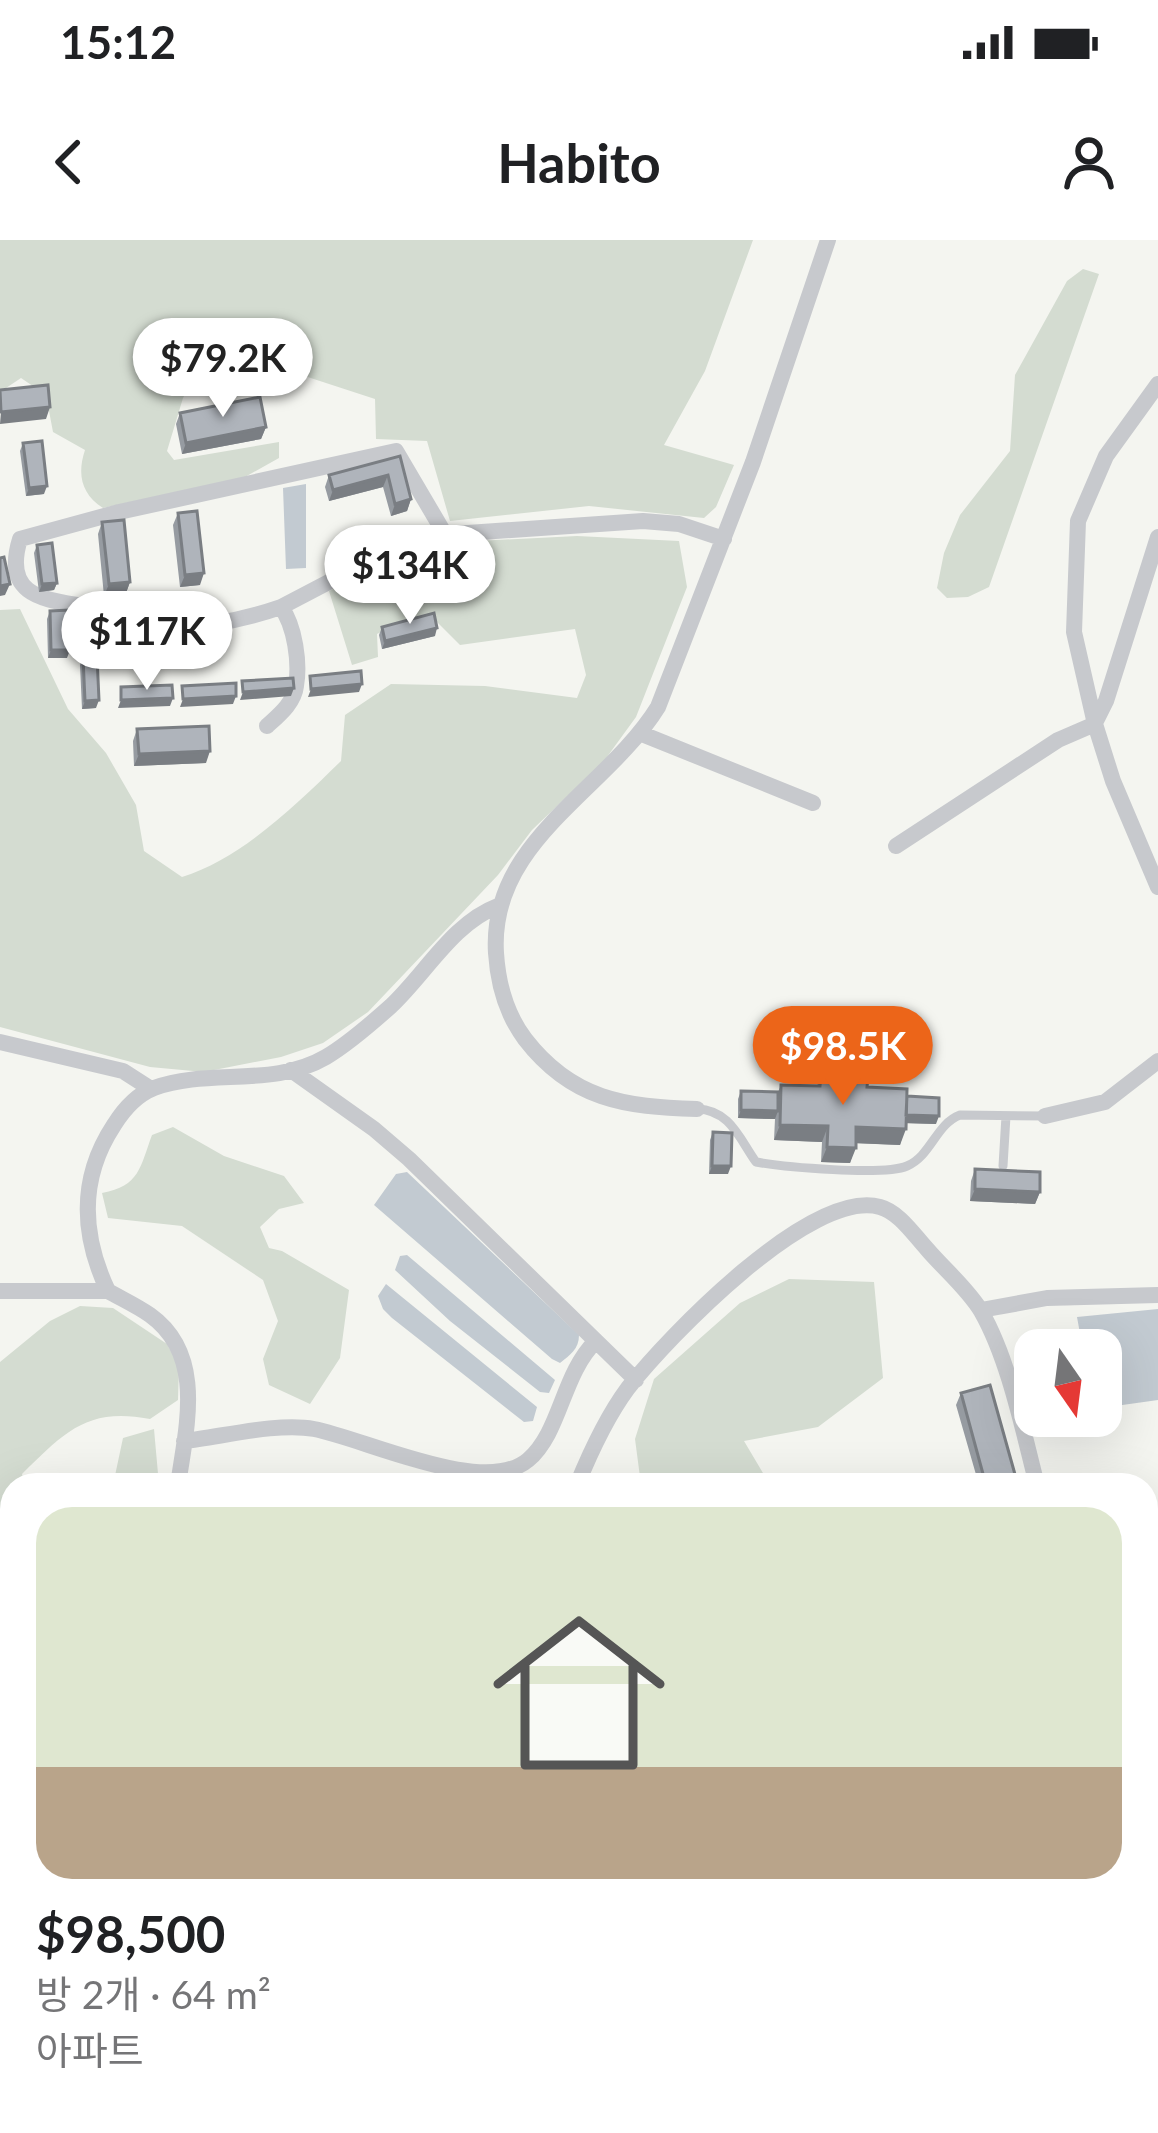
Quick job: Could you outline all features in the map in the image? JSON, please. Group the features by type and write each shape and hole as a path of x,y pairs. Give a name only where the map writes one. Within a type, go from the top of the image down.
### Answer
{"street":[{"path":"697,1109 648,1108 584,1093 548,1064 515,1025 505,1001 494,925 498,906 537,838 642,734 658,707 724,539 828,240"},
{"path":"1158,384 1106,456 1078,521 1074,632 1094,724 1113,782 1158,887"},
{"path":"443,531 396,451 118,512 20,539 15,554 24,590 41,600 166,627 213,623 281,608 346,572 443,531 469,534 643,521 679,524 724,539"},
{"path":"896,846 1058,740 1094,724 1106,701 1158,537"},
{"path":"267,726 285,710 296,689 293,633 281,608"},
{"path":"642,734 814,803"},
{"path":"108,1291 92,1246 87,1208 91,1167 125,1107 151,1089 291,1070 327,1056 391,1006 476,914 498,906"},
{"path":"0,1042 123,1071 151,1089"},
{"path":"1045,1116 1105,1102 1158,1061"},
{"path":"291,1070 409,1160 636,1380"},
{"path":"583,1473 626,1390 684,1327 757,1259 820,1217 852,1206 882,1207 900,1219 981,1310 1015,1397 1034,1473"},
{"path":"0,1291 108,1291 153,1317 178,1349 189,1386 180,1473"},
{"path":"981,1310 1047,1298 1158,1295"},
{"path":"184,1441 313,1429 473,1472 505,1473 538,1450 580,1356 596,1340"}],"lane":[{"path":"697,1109 716,1111 726,1118 756,1162 883,1169 907,1166 960,1114 1045,1116"},
{"path":"1003,1166 1006,1116"}],"shaded area":[{"path":"0,240 753,240 705,371 664,445 734,465 716,507 704,518 589,506 450,521 427,441 376,439 375,399 237,354 216,337 183,398 167,451 174,460 279,442 279,458 245,477 103,508 83,483 85,450 53,432 46,395 21,378 0,392"},
{"path":"1083,269 1099,274 989,587 968,597 947,598 937,588 944,553 960,515 1010,451 1015,375 1067,281"},
{"path":"306,484 306,568 286,569 283,488"},
{"path":"577,536 679,541 687,587 636,717 604,761 532,830 498,875 368,1012 323,1043 281,1057 204,1072 150,1067 0,1027 0,610 20,609 68,709 106,753 136,805 144,851 182,877 247,844 306,795 341,761 345,715 391,684 485,686 577,698 586,675 575,629 460,645 435,620 400,622 377,634 378,657 352,665 329,591 387,563 456,542"},
{"path":"173,1127 224,1156 284,1176 304,1203 279,1209 260,1227 269,1248 349,1290 340,1358 310,1404 269,1385 263,1359 278,1321 263,1280 182,1226 108,1218 102,1193 131,1180 152,1135"},
{"path":"407,1172 579,1335 576,1348 560,1363 374,1205 396,1174"},
{"path":"407,1255 555,1380 549,1393 540,1392 450,1321 395,1270 400,1256"},
{"path":"789,1279 874,1282 883,1378 818,1427 744,1441 763,1473 639,1473 635,1439 654,1379 740,1303"},
{"path":"386,1284 537,1407 533,1421 524,1422 392,1318 378,1296"},
{"path":"80,1306 113,1308 167,1344 179,1367 178,1400 150,1419 109,1417 78,1426 23,1473 0,1473 0,1362 50,1321"},
{"path":"1158,1309 1158,1400 1122,1405 1122,1329 1079,1329 1077,1317"},
{"path":"154,1429 158,1473 116,1473 123,1438"}],"building":[{"path":"48,385 50,407 1,412 0,390"},
{"path":"260,397 266,427 186,443 180,413"},
{"path":"42,441 47,486 29,488 23,443"},
{"path":"400,456 411,499 395,504 388,475 333,490 329,475"},
{"path":"197,511 204,573 185,575 178,513"},
{"path":"124,520 130,582 109,584 102,522"},
{"path":"52,543 57,583 42,584 37,545"},
{"path":"4,557 10,584 0,586 0,558"},
{"path":"69,610 70,650 51,650 50,611"},
{"path":"434,613 437,628 385,641 382,627"},
{"path":"97,656 99,700 85,701 83,657"},
{"path":"361,671 362,684 311,689 310,676"},
{"path":"293,678 294,688 243,692 242,681"},
{"path":"236,683 236,696 183,699 182,686"},
{"path":"172,685 173,698 121,700 121,687"},
{"path":"209,726 210,751 139,754 137,729"},
{"path":"821,1075 868,1077 867,1087 907,1089 906,1129 856,1127 856,1148 827,1147 828,1126 780,1125 781,1085 820,1086"},
{"path":"741,1091 778,1092 778,1111 741,1110"},
{"path":"907,1096 939,1098 939,1116 906,1115"},
{"path":"713,1132 732,1133 731,1166 712,1166"},
{"path":"975,1169 1040,1172 1040,1192 975,1189"},
{"path":"990,1385 1015,1473 983,1473 961,1393"}]}
